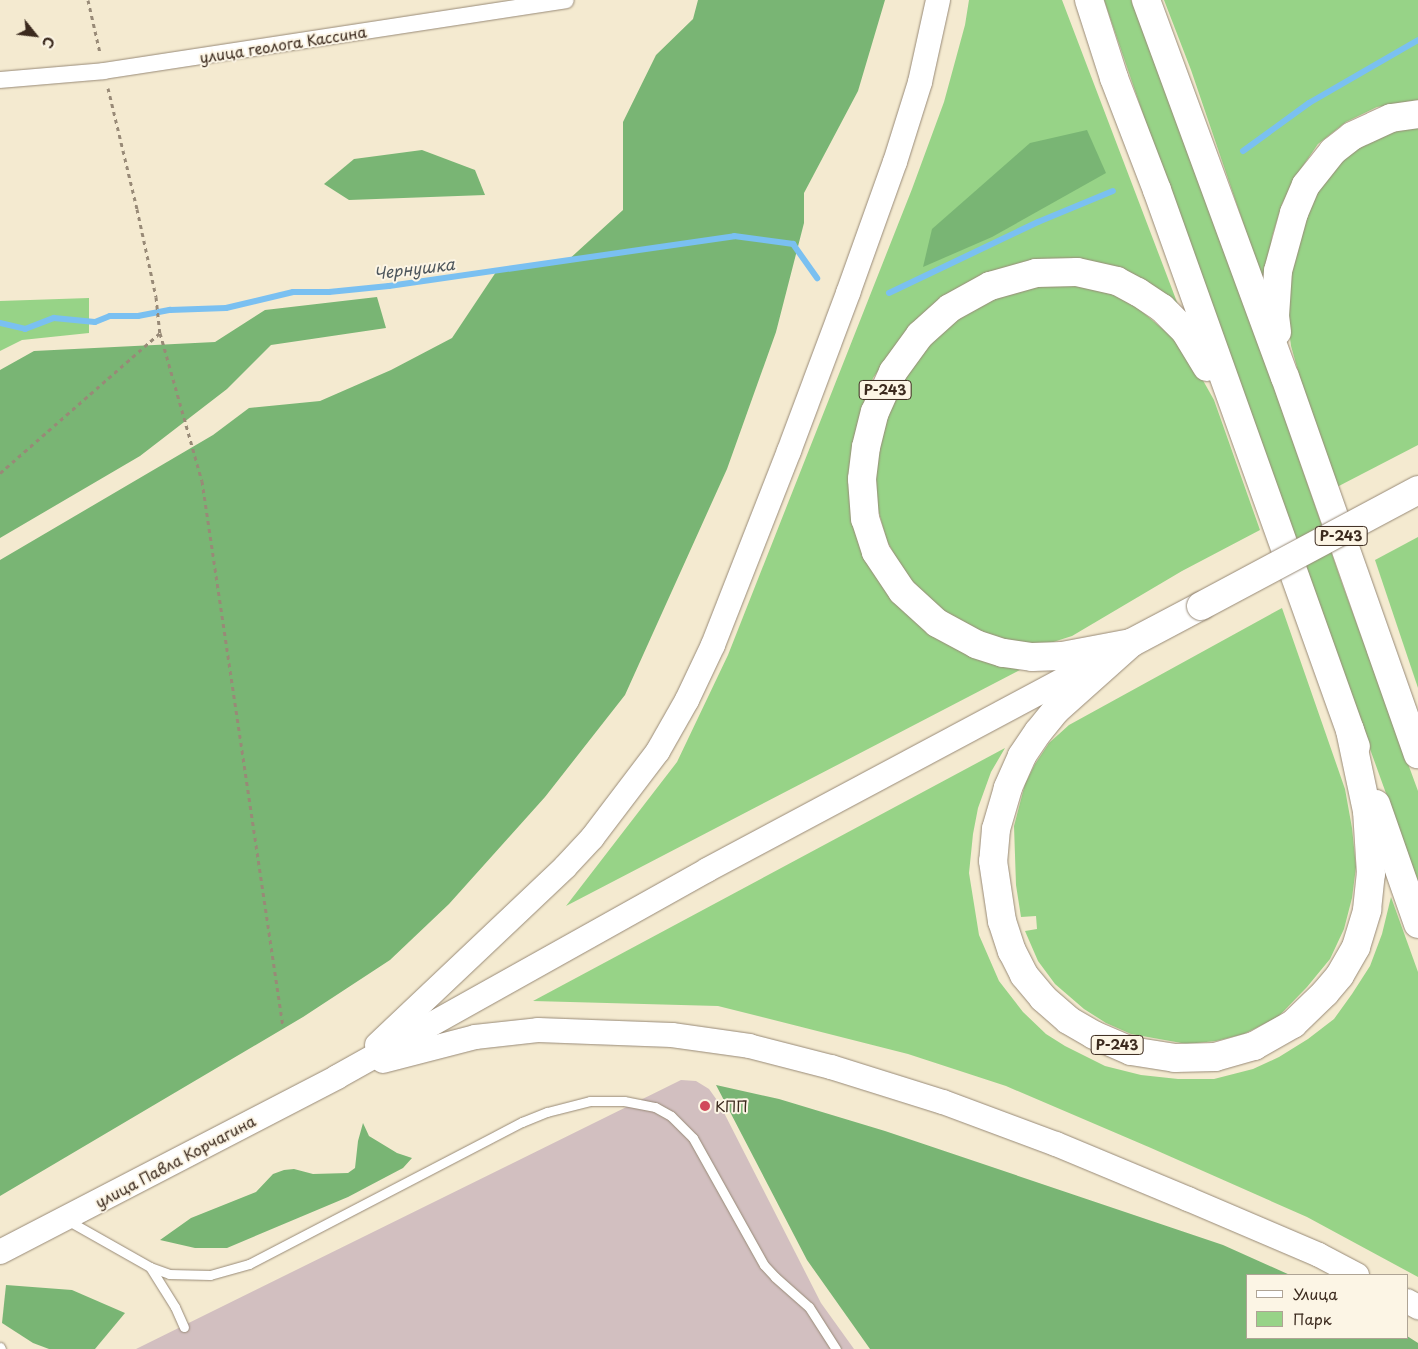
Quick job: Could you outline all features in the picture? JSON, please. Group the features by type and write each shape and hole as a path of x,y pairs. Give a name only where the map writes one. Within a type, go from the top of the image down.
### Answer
{"highway":[{"name":"Р-243","path":"1089,0 1114,78 1157,190 1418,924"},
{"name":"Р-243","path":"1146,0 1285,378 1418,754"},
{"name":"Р-243","path":"1285,378 1275,316 1278,271 1294,212 1306,185 1333,151 1352,136 1391,118 1418,114"},
{"name":"Р-243","path":"1131,644 1062,656 1032,657 1003,653 976,644 937,623 902,591 876,552 865,520 862,479 866,447 875,412 893,372 920,335 950,308 990,286 1036,274 1078,272 1117,281 1162,308 1185,331 1237,415"},
{"name":"Р-243","path":"1350,730 1367,811 1371,874 1367,910 1356,947 1340,975 1325,993 1293,1024 1254,1046 1215,1056 1175,1058 1131,1051 1094,1035 1068,1020 1043,998 1024,975 1012,952 1002,921 993,861 996,829 1008,788 1022,756 1038,732 1056,710 1131,644 1418,490"},
{"name":"Р-243","path":"1397,695 1418,729"}],"main road":[{"path":"350,1070 505,925 592,838 658,751 687,700 716,636 789,451 895,162 920,82 938,0"},
{"name":"Р-243","path":"350,1070 707,870 1131,644"},
{"path":"350,1070 475,1037 538,1030 672,1035 749,1046 841,1070 978,1115 1188,1199 1319,1256 1355,1274"},
{"name":"улица Павла Корчагина","path":"0,1252 350,1070"}],"street":[{"name":"улица геолога Кассина","path":"0,80 104,71 566,0"}],"lane":[{"path":"64,1219 150,1267 169,1274 203,1276 249,1264 522,1122 547,1112 590,1101 624,1101 655,1107 671,1116 693,1138 764,1265 809,1307 836,1349"},
{"path":"150,1267 175,1307 184,1327"}],"path":[{"path":"88,0 156,297 156,312 160,332 202,481 284,1027"},
{"path":"0,473 160,332"}],"shaded area":[{"path":"681,1080 696,1081 709,1089 719,1103 821,1303 854,1349 136,1349"}],"green space":[{"path":"698,0 885,0 858,91 804,193 804,223 776,332 727,469 625,695 545,797 449,904 390,960 303,1017 0,1196 0,560 213,435 249,408 320,401 391,370 452,338 496,272 566,262 623,210 623,122 656,55 693,19"},
{"path":"969,0 1062,0 1180,310 1012,266 979,276 944,297 908,330 873,378 855,436 850,461 850,487 857,534 986,658 1020,670 566,906 677,762 728,655 912,189 944,102 965,25"},
{"path":"1104,0 1131,0 1191,148 1343,586 1418,791 1418,882 1183,231"},
{"path":"1164,0 1418,0 1418,100 1377,107 1346,122 1318,144 1298,173 1282,204 1272,237 1266,290 1191,70"},
{"path":"1418,126 1418,445 1335,488 1311,417 1291,346 1287,315 1288,286 1307,204 1347,152 1397,128"},
{"path":"1087,130 1106,173 992,237 923,267 932,229 1030,143"},
{"path":"422,150 475,170 485,195 349,200 324,184 354,159"},
{"path":"1067,285 1088,287 1114,295 1139,309 1177,341 1196,368 1214,400 1260,530 1182,571 1072,636 1047,644 1021,646 992,639 942,610 919,592 905,574 887,541 877,506 875,485 879,443 892,404 912,366 930,339 953,322 1002,294 1044,286"},
{"path":"377,297 386,328 271,345 227,389 140,456 0,538 0,370 34,351 215,342 265,310"},
{"path":"89,298 89,333 22,340 0,351 0,301"},
{"path":"1418,537 1418,688 1375,560"},
{"path":"1282,608 1345,789 1356,867 1352,898 1344,929 1330,959 1307,987 1278,1017 1244,1034 1216,1041 1187,1044 1131,1034 1106,1023 1084,1009 1055,984 1038,961 1025,931 1037,929 1036,916 1021,917 1016,885 1014,826 1025,784 1049,743 1069,725"},
{"path":"1005,748 991,772 978,808 973,834 969,873 979,935 999,981 1023,1012 1046,1034 1105,1066 1141,1075 1178,1079 1214,1079 1253,1069 1279,1057 1308,1039 1334,1019 1352,994 1370,966 1382,934 1391,897 1418,972 1418,1277 1307,1217 1151,1148 1006,1086 908,1054 718,1006 533,1001"},
{"path":"716,1085 779,1099 885,1131 1223,1245 1288,1274 1246,1274 1246,1339 1408,1339 1408,1337 1418,1343 1418,1349 870,1349 807,1260"},
{"path":"363,1123 369,1136 397,1153 412,1158 403,1168 348,1197 227,1248 195,1248 160,1240 191,1218 256,1192 273,1174 284,1170 294,1169 313,1174 348,1173 355,1168 358,1141"},
{"path":"6,1285 72,1290 125,1313 95,1349 49,1349 33,1343 2,1323"}],"waterway":[{"path":"1243,151 1309,103 1418,40"},
{"path":"889,293 1038,222 1113,191"},
{"name":"Чернушка","path":"0,323 25,329 54,318 95,322 110,316 138,316 170,310 226,308 293,292 329,292 389,286 734,236 793,244 817,278"}],"place":[{"name":"КПП","path":"705,1106"}]}
